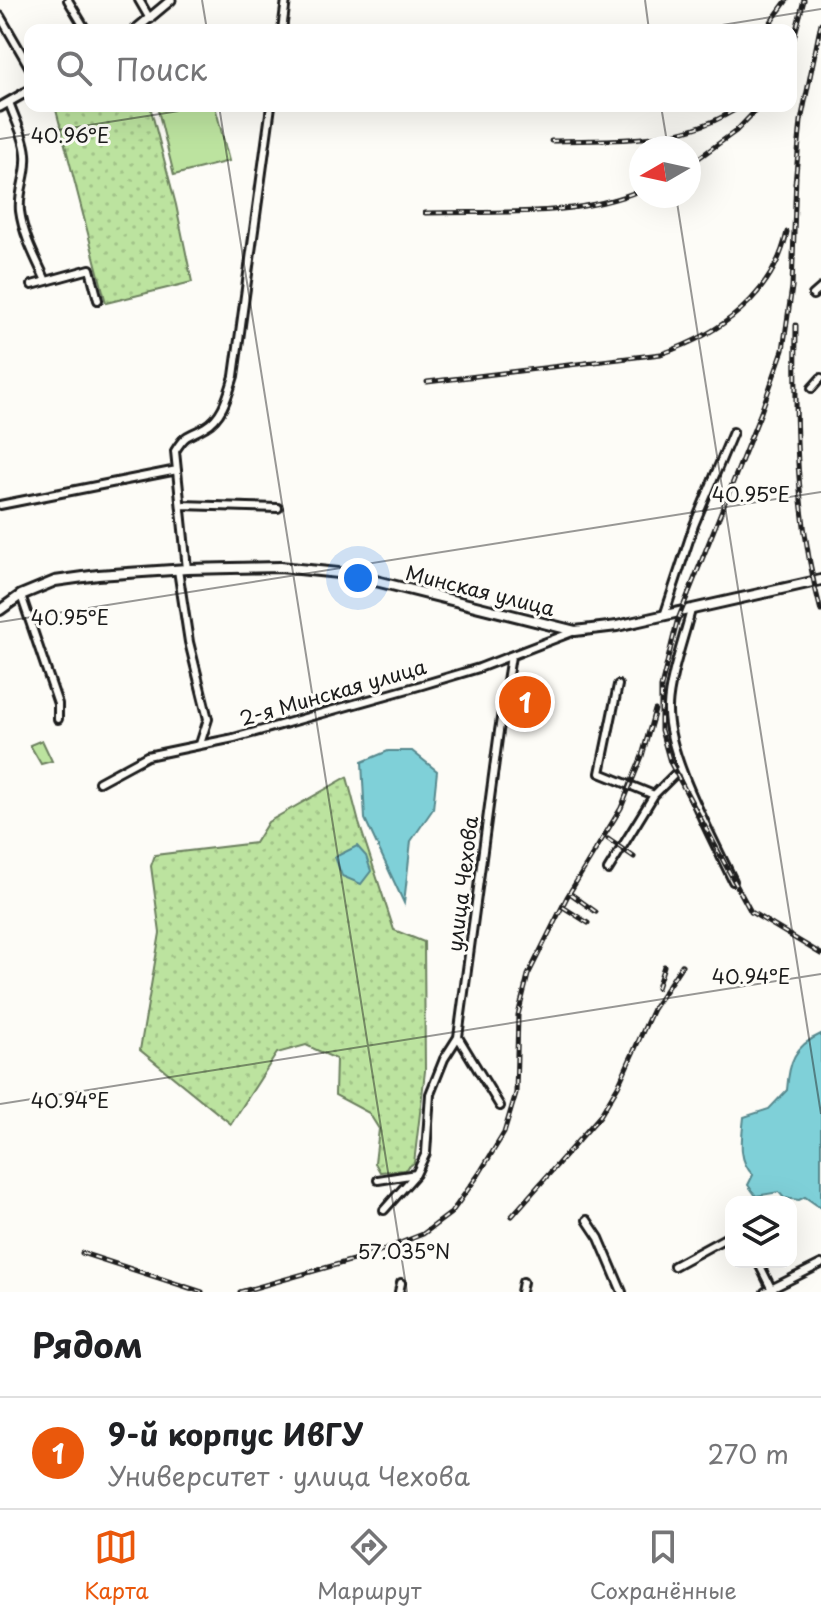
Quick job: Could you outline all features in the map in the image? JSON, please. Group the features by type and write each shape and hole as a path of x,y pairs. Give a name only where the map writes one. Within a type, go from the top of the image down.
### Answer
{"main road":[{"name":"Минская улица","path":"0,610 21,595 55,581 182,569 280,567 348,574 575,631 607,628 817,581"}],"street":[{"path":"68,0 82,24"},
{"path":"139,0 150,19"},
{"path":"143,24 171,0"},
{"path":"283,24 286,0"},
{"path":"0,16 24,58"},
{"path":"0,107 24,93"},
{"path":"9,102 26,152 20,211 30,247 46,281"},
{"path":"200,744 208,719 189,642 175,451 185,435 206,427 217,418 234,376 270,112"},
{"path":"32,285 90,269 98,300"},
{"path":"813,295 821,288"},
{"path":"812,388 821,378"},
{"path":"664,616 694,525 733,432"},
{"path":"0,505 177,470"},
{"path":"181,505 278,508"},
{"path":"21,595 58,704 58,719"},
{"path":"691,610 668,705 669,734 681,768 733,881"},
{"name":"2-я Минская улица","path":"99,782 147,756 234,738 422,685 575,631"},
{"name":"улица Чехова","path":"458,1037 511,656"},
{"path":"618,685 600,773 654,795"},
{"path":"608,870 654,795 681,768"},
{"path":"384,1210 416,1174 426,1153 430,1094 444,1059 458,1037 500,1106"},
{"path":"378,1180 416,1174"},
{"path":"587,1220 599,1238 622,1292"},
{"path":"674,1266 725,1238"},
{"path":"760,1268 770,1291 821,1264"},
{"path":"521,1292 523,1282"},
{"path":"399,1292 401,1283"}],"green space":[{"path":"57,112 152,112 176,205 192,282 106,303"},
{"path":"158,112 217,112 229,161 174,175"},
{"path":"42,740 52,761 41,764 30,745"},
{"path":"347,777 394,930 424,942 425,1071 414,1163 404,1170 380,1172 375,1163 379,1129 369,1113 335,1095 336,1059 306,1045 277,1053 231,1124 140,1050 160,933 151,866 155,855 255,843 268,822"}],"water":[{"path":"388,751 412,751 437,771 433,809 411,841 404,903 365,819 362,762"},
{"path":"357,846 366,856 371,871 361,884 342,876 335,857"},
{"path":"821,1034 821,1208 805,1197 797,1200 797,1196 782,1196 779,1192 756,1196 748,1185 753,1175 745,1163 742,1141 744,1117 769,1109 787,1090 789,1071 795,1056"}],"railway":[{"path":"769,24 787,0"},
{"path":"797,26 804,0"},
{"path":"795,184 801,121 821,23"},
{"path":"551,141 673,134 696,128 731,112"},
{"path":"701,156 736,131 754,112"},
{"path":"796,176 792,287 783,350 677,622 661,687 661,730 670,762 751,912 821,954"},
{"path":"425,213 562,209 629,194"},
{"path":"427,382 661,354 683,346 723,323 757,293 780,255 787,232"},
{"path":"796,325 801,505 821,611"},
{"path":"240,1292 367,1256 423,1234 451,1213 479,1174 504,1133 516,1093 518,1015 528,975 567,897 621,808 642,756 655,710"},
{"path":"608,839 634,857"},
{"path":"571,894 596,912"},
{"path":"563,907 588,923"},
{"path":"512,1216 600,1116 618,1086 653,1009 682,965"},
{"path":"657,988 664,966"},
{"path":"82,1253 202,1292"}],"place":[{"name":"9-й корпус ИвГУ","path":"525,702"}]}
